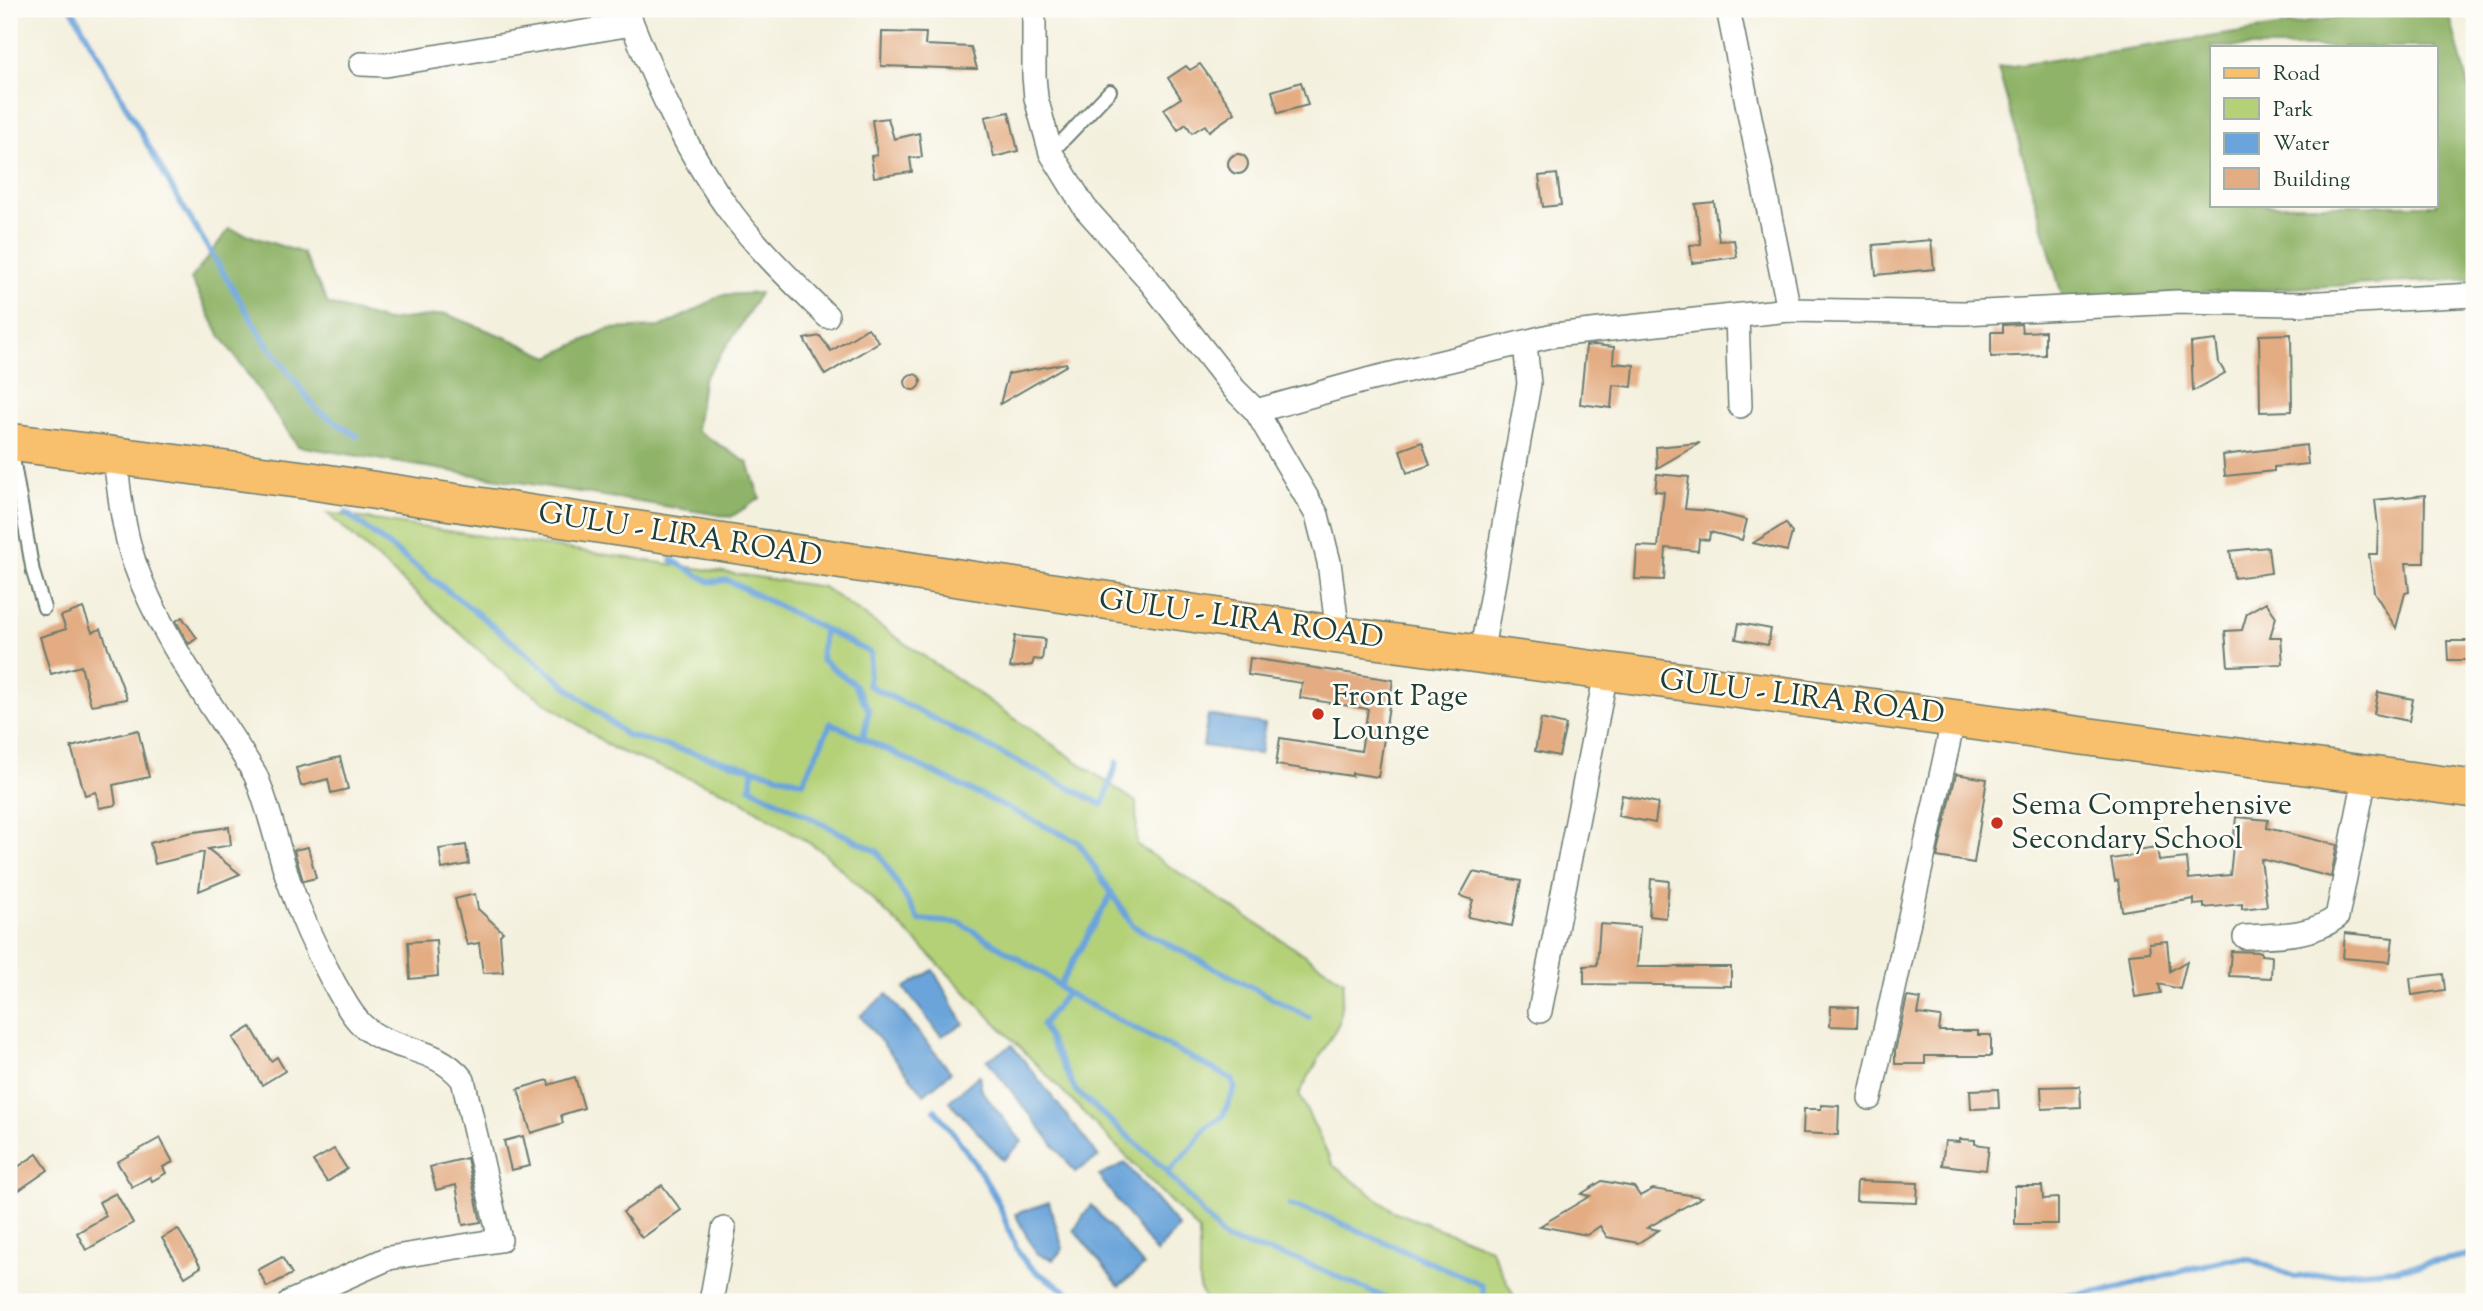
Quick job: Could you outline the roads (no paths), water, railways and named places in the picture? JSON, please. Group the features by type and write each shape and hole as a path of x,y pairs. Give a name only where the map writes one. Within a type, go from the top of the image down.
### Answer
{"main road":[{"name":"GULU - LIRA ROAD","path":"10,442 326,483 1606,673 1954,717 2474,789"}],"street":[{"path":"1034,9 1036,98 1051,153 1085,208 1144,274 1235,390 1256,411 1317,515 1331,575 1338,635"},
{"path":"1728,9 1789,310"},
{"path":"362,64 386,65 629,16 666,104 699,165 732,214 772,262 827,316"},
{"path":"1256,411 1355,383 1554,335 1789,310 1965,313 2177,302 2301,304 2474,295"},
{"path":"1737,316 1740,406"},
{"path":"1481,654 1529,384 1525,343"},
{"path":"115,457 129,542 144,585 167,634 255,774 264,794 296,903 326,969 351,1012 363,1026 386,1039 443,1060 463,1080 500,1240 389,1258 290,1302"},
{"path":"1540,1011 1606,673"},
{"path":"1870,1098 1954,717"},
{"path":"2245,937 2305,933 2325,926 2336,916 2366,774"},
{"path":"711,1302 724,1229"}],"lane":[{"path":"1051,153 1110,91"},
{"path":"10,442 33,572 44,608"}],"water":[{"path":"1208,715 1265,724 1260,754 1203,746"},
{"path":"933,970 964,1024 941,1036 904,988"},
{"path":"887,994 951,1072 924,1094 860,1016"},
{"path":"1012,1045 1099,1157 1075,1172 987,1060"},
{"path":"979,1075 982,1091 1022,1142 1003,1160 949,1101"},
{"path":"1125,1163 1179,1227 1156,1253 1099,1176"},
{"path":"1049,1202 1063,1249 1053,1260 1036,1253 1015,1214"},
{"path":"1091,1205 1144,1266 1119,1286 1074,1230"}],"waterway":[{"path":"72,9 174,192 264,340 317,410 357,436"},
{"path":"346,513 482,617 626,735 754,769 750,787 878,852 919,920 960,923 1044,974 1067,993 1042,1025 1076,1091 1162,1166 1226,1240 1299,1260 1395,1302"},
{"path":"672,560 710,582 727,580 871,653 868,685 1103,805 1117,762"},
{"path":"824,630 821,659 854,684 869,710 863,738"},
{"path":"754,769 803,782 831,723 1078,842 1133,926 1309,1017"},
{"path":"1059,986 1112,893"},
{"path":"1067,993 1232,1079 1235,1088 1222,1117 1206,1127 1193,1146 1168,1172"},
{"path":"935,1110 968,1153 989,1187 1023,1259 1078,1302"},
{"path":"1290,1205 1322,1215 1482,1285 1485,1302"},
{"path":"2015,1302 2106,1291 2228,1259 2250,1259 2295,1277 2398,1269 2474,1254"}],"place":[{"name":"Front Page Lounge","path":"1318,714"},
{"name":"Sema Comprehensive Secondary School","path":"1997,823"}]}
